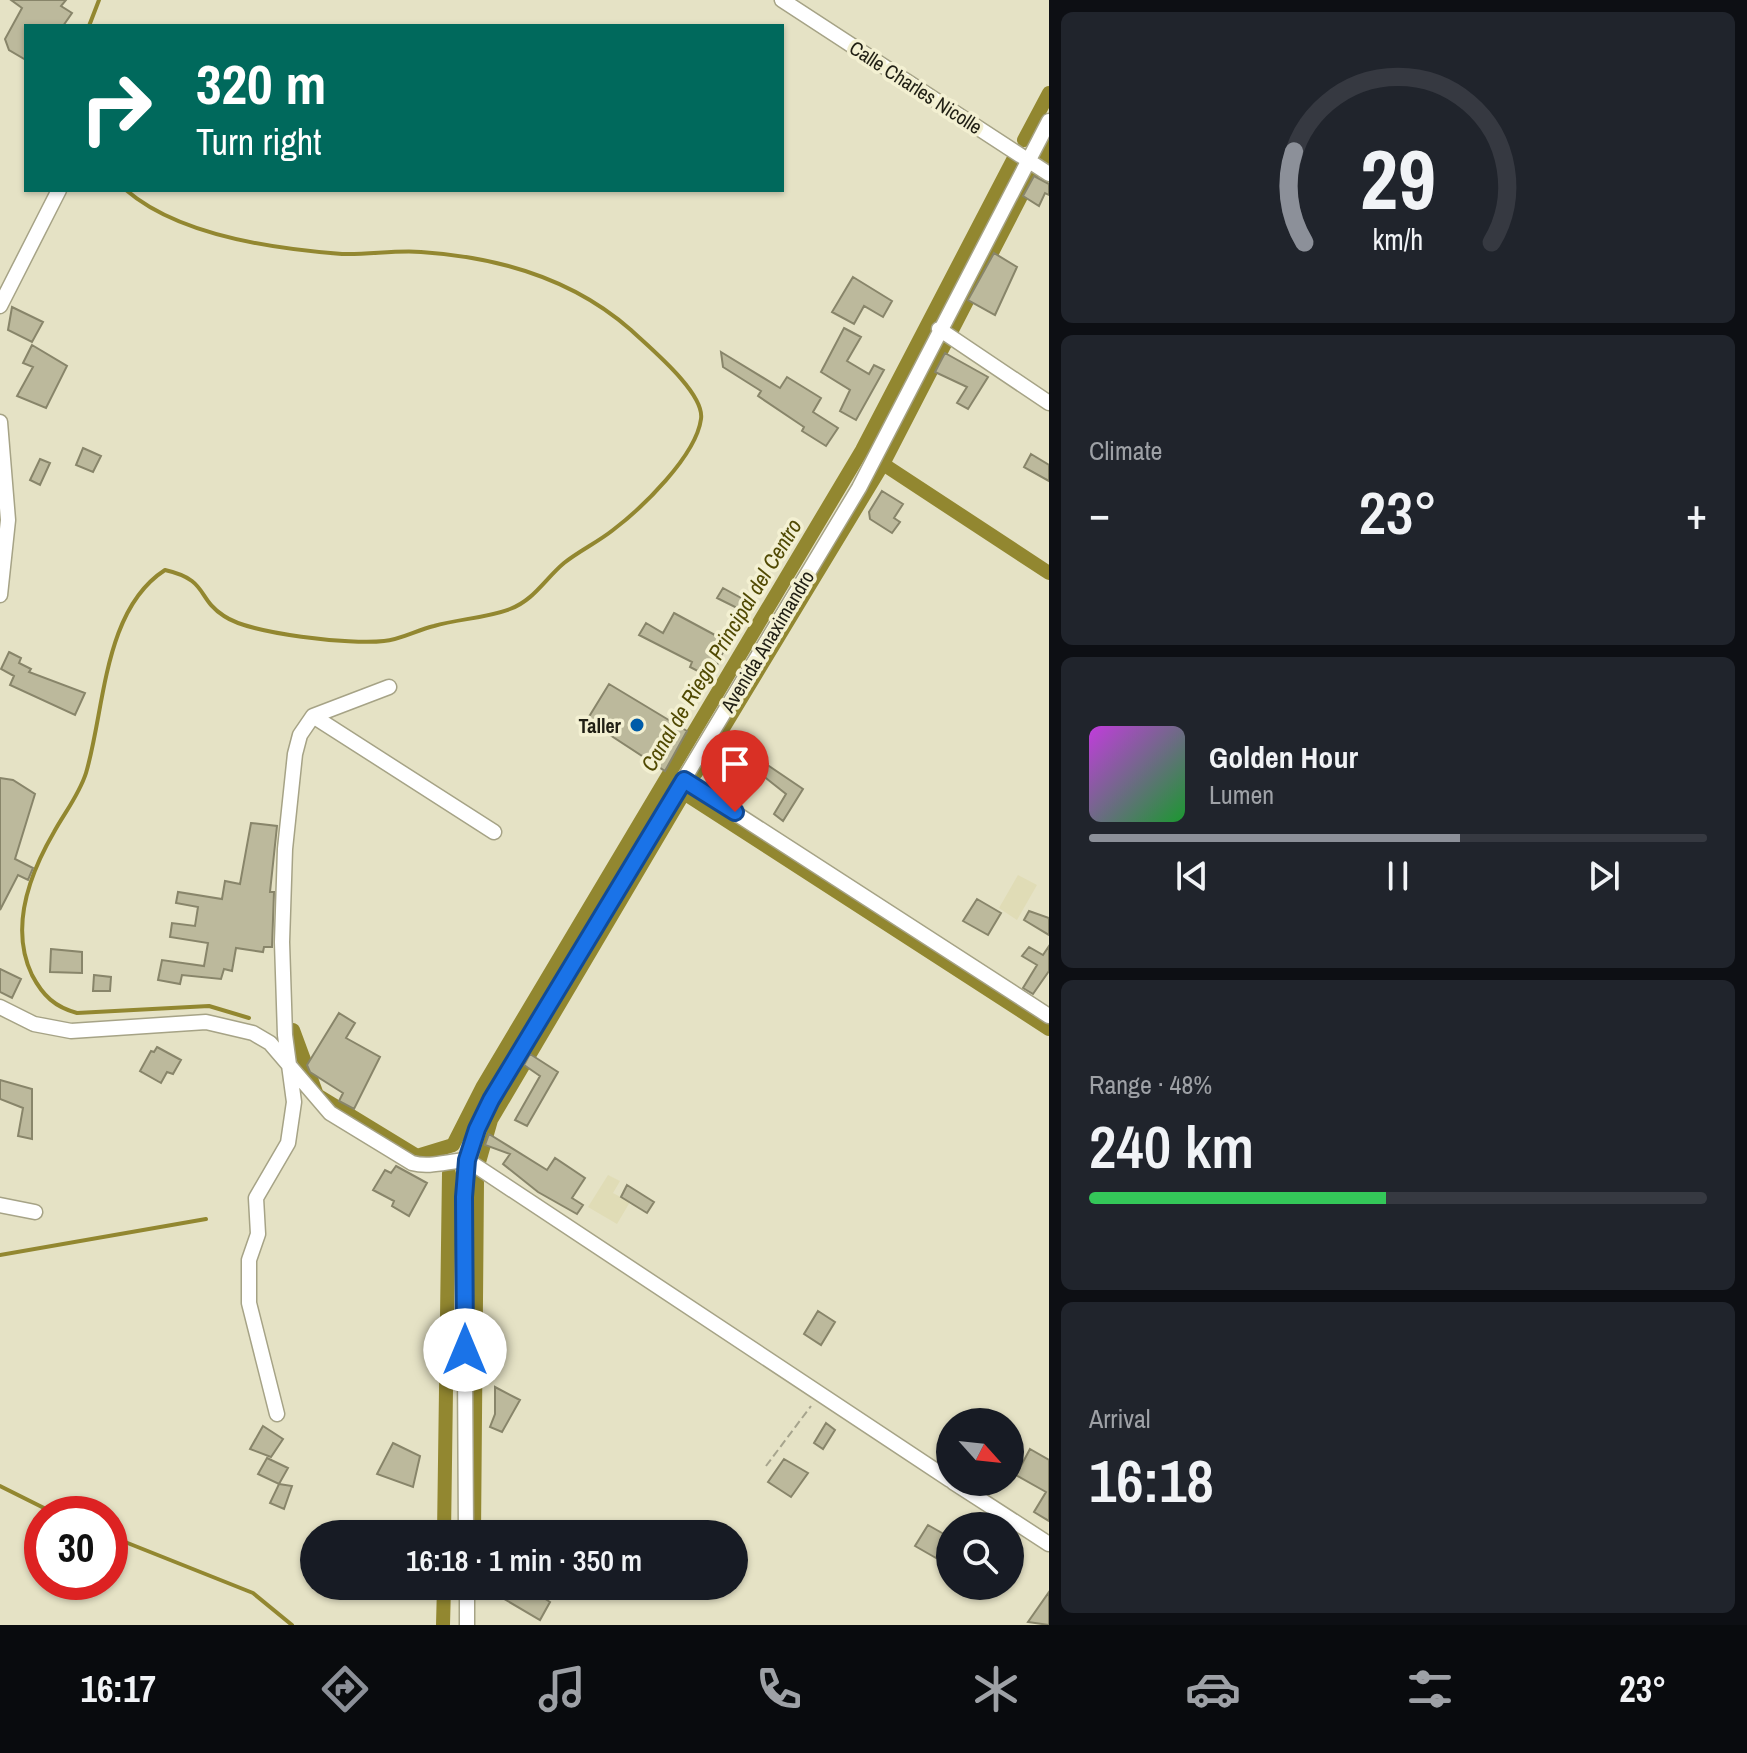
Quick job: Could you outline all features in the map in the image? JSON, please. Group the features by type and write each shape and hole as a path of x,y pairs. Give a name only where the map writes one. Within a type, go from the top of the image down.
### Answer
{"street":[{"name":"Calle Charles Nicolle","path":"782,0 1049,174"},
{"name":"Avenida Anaximandro","path":"466,1520 467,1160 491,1100 859,488 1049,121"},
{"path":"0,306 58,192"},
{"path":"939,329 1049,403"},
{"path":"0,422 8,520 0,595"},
{"path":"277,1414 249,1303 249,1260 258,1234 256,1198 288,1143 294,1102 285,1035 285,849 295,754 300,735 313,716 389,687"},
{"path":"313,716 494,832"},
{"path":"684,780 1049,1016"},
{"path":"0,1007 34,1024 71,1031 116,1030 171,1022 232,1027 270,1043 330,1113 412,1163 426,1167 443,1161 467,1160 936,1471"},
{"path":"0,1205 35,1212"},
{"path":"975,1496 1049,1544"},
{"path":"467,1600 467,1625"}],"path":[{"path":"766,1466 818,1395"}],"shaded area":[{"path":"1018,875 1037,885 1017,920 999,908"},
{"path":"608,1175 620,1181 613,1193 630,1202 617,1224 588,1207"}],"building":[{"path":"11,0 66,0 61,6 72,13 64,24 24,24 24,59 9,50 5,39 22,8"},
{"path":"1034,176 1049,184 1049,195 1045,193 1039,206 1023,196"},
{"path":"994,253 1017,267 995,315 968,300"},
{"path":"853,277 892,301 883,317 864,306 854,324 832,312"},
{"path":"12,307 43,322 32,342 8,330"},
{"path":"844,328 861,337 847,361 869,374 874,365 884,370 856,420 840,411 850,390 821,372"},
{"path":"32,345 67,366 46,408 17,396 33,367 23,363"},
{"path":"721,352 780,388 787,377 821,398 813,412 838,428 826,446 758,396 761,391 723,367"},
{"path":"945,353 988,377 968,409 957,403 967,387 935,372"},
{"path":"83,448 101,456 93,472 76,465"},
{"path":"1031,454 1049,465 1049,481 1024,467"},
{"path":"40,459 50,463 40,485 30,480"},
{"path":"882,491 903,504 894,518 900,522 892,533 870,519 869,512"},
{"path":"723,588 750,603 745,612 717,598"},
{"path":"674,613 728,642 711,678 690,667 692,662 639,635 646,623 663,633"},
{"path":"9,652 21,658 19,663 31,669 29,672 85,693 75,715 10,685 14,676 1,669"},
{"name":"Taller","path":"609,684 687,731 665,771 587,720"},
{"path":"763,762 803,789 783,821 774,814 786,794 757,771"},
{"path":"0,778 13,780 35,794 15,859 33,868 28,880 18,875 0,910"},
{"path":"251,823 277,826 270,892 274,892 272,947 264,947 263,952 236,948 232,971 224,969 221,979 182,975 180,984 158,980 162,960 204,966 208,943 170,937 172,923 195,926 198,907 176,903 178,892 222,899 225,881 240,884"},
{"path":"977,899 1001,913 988,935 963,921"},
{"path":"1029,911 1049,918 1049,935 1024,920"},
{"path":"1049,946 1049,971 1033,994 1023,988 1037,965 1022,956 1029,947 1043,955"},
{"path":"51,949 82,952 82,973 50,972"},
{"path":"0,969 21,979 12,998 0,992"},
{"path":"94,975 111,977 110,991 93,991"},
{"path":"339,1013 355,1023 346,1038 380,1057 354,1109 339,1101 343,1093 310,1072 307,1065"},
{"path":"157,1047 181,1060 173,1074 167,1072 161,1083 140,1071 151,1051 154,1052"},
{"path":"530,1054 558,1072 527,1126 515,1120 540,1076 524,1065"},
{"path":"0,1080 32,1089 32,1139 18,1136 23,1108 0,1099"},
{"path":"489,1134 547,1170 555,1158 585,1178 572,1198 583,1205 577,1214 538,1192 503,1164 510,1154 485,1145"},
{"path":"396,1166 427,1183 409,1216 392,1206 394,1201 373,1190 385,1170 391,1173"},
{"path":"627,1185 654,1202 647,1213 621,1197"},
{"path":"818,1311 835,1322 821,1345 804,1334"},
{"path":"495,1387 520,1400 502,1432 490,1427 495,1414"},
{"path":"826,1423 835,1430 823,1449 814,1443"},
{"path":"263,1426 283,1439 271,1457 250,1449"},
{"path":"393,1443 420,1456 413,1487 377,1474"},
{"path":"1030,1449 1049,1460 1049,1521 1034,1512 1046,1492 1024,1480 1024,1460"},
{"path":"267,1458 288,1468 279,1484 258,1474"},
{"path":"784,1459 808,1473 791,1497 768,1482"},
{"path":"279,1484 292,1486 284,1509 270,1503"},
{"path":"928,1525 936,1530 936,1558 915,1546"},
{"path":"1049,1592 1049,1625 1028,1622"},
{"path":"506,1600 547,1600 550,1602 540,1620"}],"waterway":[{"path":"90,24 99,0"},
{"name":"Canal de Riego Principal del Centro","path":"1024,140 1049,93"},
{"path":"1049,142 1043,155 1049,159"},
{"name":"Canal de Riego Principal del Centro","path":"293,1030 317,1095 417,1156 453,1145 483,1086 862,450 1013,160"},
{"path":"696,773 883,464 1032,175"},
{"path":"129,192 173,219 258,244 342,254 411,252 450,255 533,273 584,297 631,330 686,384 700,408 701,419 689,449 652,495 613,530 564,563 526,600 501,612 443,624 390,640 349,641 277,633 237,622 215,609 196,584 165,570 145,588 129,610 109,662 83,781 45,849 30,884 23,921 26,957 32,975 45,995 56,1004 77,1013 209,1006 249,1018"},
{"path":"883,464 1049,573"},
{"path":"479,1162 491,1120 684,793 1049,1029"},
{"name":"Canal de Riego Principal del Centro","path":"444,1520 449,1173"},
{"path":"474,1520 477,1182"},
{"path":"0,1255 206,1219"},
{"path":"0,1486 24,1498"},
{"path":"128,1543 253,1593 292,1625"},
{"name":"Canal de Riego Principal del Centro","path":"443,1625 444,1600"}],"place":[{"name":"Taller","path":"637,725"}],"route":[{"path":"465,1350 464,1197 467,1160 491,1100 684,780 735,812"}]}
